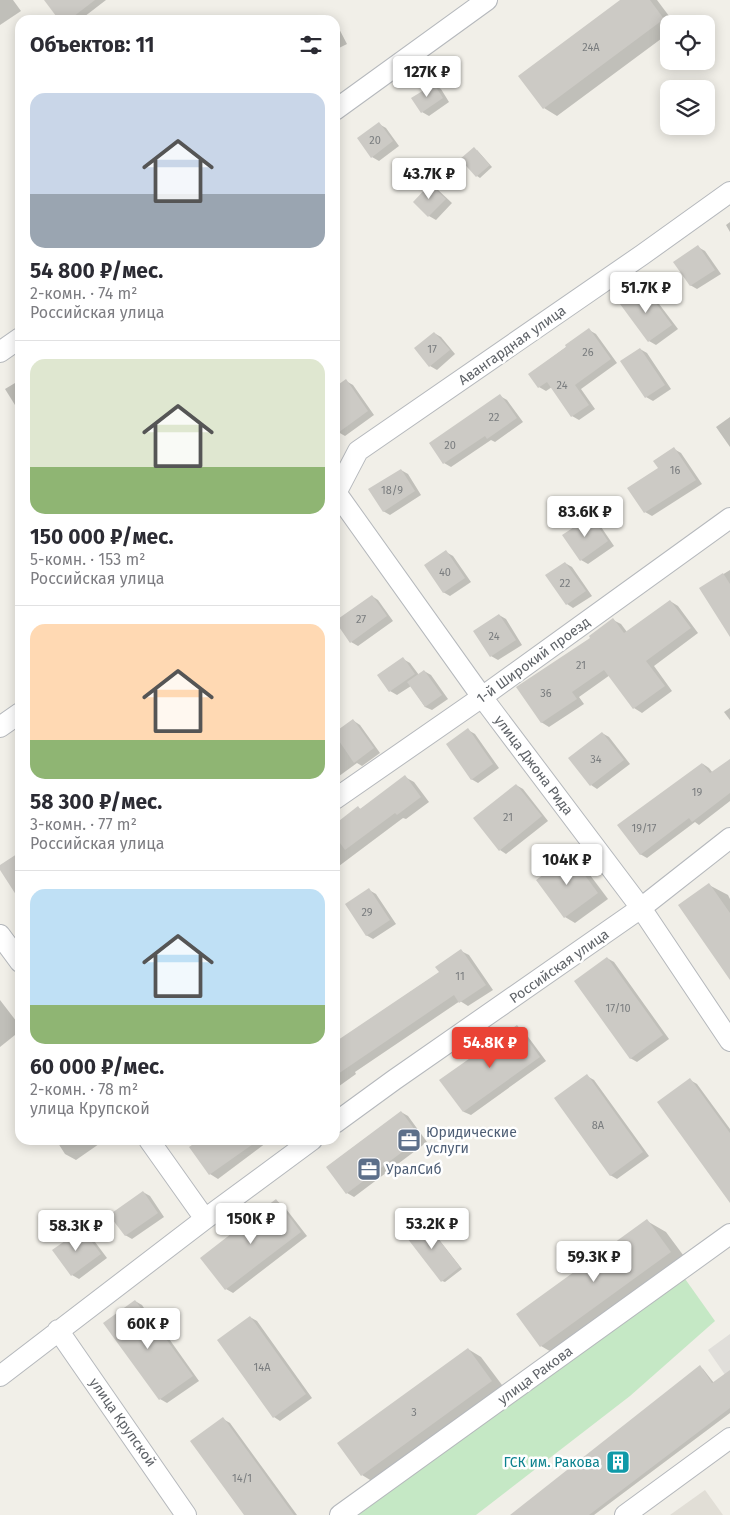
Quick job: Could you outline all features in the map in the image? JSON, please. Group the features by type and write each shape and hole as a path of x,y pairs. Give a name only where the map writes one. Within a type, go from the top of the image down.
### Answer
{"street":[{"path":"340,106 487,0"},
{"name":"Авангардная улица","path":"340,485 358,451 642,256 730,192"},
{"path":"0,352 15,342"},
{"name":"улица Джона Рида","path":"340,499 482,697 641,908 730,1042"},
{"name":"1-й Широкий проезд","path":"340,796 482,697 730,518"},
{"path":"0,727 15,716"},
{"name":"Российская улица","path":"340,1119 641,908 730,838"},
{"path":"0,935 15,955"},
{"path":"153,1145 205,1219"},
{"path":"0,1376 58,1330 305,1145"},
{"name":"улица Ракова","path":"340,1515 730,1234"},
{"name":"улица Крупской","path":"58,1330 186,1515"},
{"path":"625,1515 730,1438"}],"shaded area":[{"path":"730,1334 730,1382 708,1350"},
{"path":"705,1490 723,1515 670,1515"}],"green space":[{"path":"683,1276 715,1321 630,1396 476,1515 357,1515"}],"building":[{"path":"44,0 95,0 76,15 55,15"},
{"path":"620,0 650,0 661,15 660,22 543,109 518,76"},
{"path":"434,84 443,98 421,113 411,98"},
{"path":"379,122 393,141 371,158 357,138"},
{"path":"474,147 490,165 476,177 460,159"},
{"path":"430,184 446,199 428,217 413,202"},
{"path":"698,245 715,270 690,286 673,262"},
{"path":"644,287 672,325 648,342 620,304"},
{"path":"589,328 611,359 575,385 589,405 571,417 547,382 538,388 528,374"},
{"path":"434,332 450,350 429,367 414,348"},
{"path":"640,348 665,385 645,398 620,361"},
{"path":"346,379 368,411 340,431 340,383"},
{"path":"500,394 517,418 487,439 485,436 443,464 429,443"},
{"path":"674,447 696,480 644,513 627,488 658,468 653,461"},
{"path":"401,469 415,491 383,512 368,489"},
{"path":"591,516 608,541 580,561 562,535"},
{"path":"446,550 465,578 443,593 424,565"},
{"path":"565,562 586,591 566,605 545,575"},
{"path":"723,573 730,584 730,637 699,588"},
{"path":"372,595 387,616 350,643 340,628 340,617"},
{"path":"670,600 691,628 646,661 665,686 633,709 604,670 572,692 577,699 541,723 516,687 590,638 589,636 613,618 624,633"},
{"path":"499,614 516,640 490,657 473,631"},
{"path":"403,657 415,674 389,692 377,675"},
{"path":"424,670 442,695 425,707 407,682"},
{"path":"353,719 374,748 354,763 340,742 340,728"},
{"path":"468,728 493,764 471,780 446,744"},
{"path":"602,732 624,760 590,786 568,758"},
{"path":"730,759 730,793 692,822 689,818 640,855 617,825 702,763 710,773"},
{"path":"405,775 421,797 397,815 395,813 345,850 340,843 340,820 358,806 360,809"},
{"path":"516,784 542,816 499,851 473,818"},
{"path":"15,855 15,893 0,870 0,865"},
{"path":"570,855 598,893 564,918 536,880"},
{"path":"709,883 730,913 730,980 678,905"},
{"path":"369,888 390,920 366,936 345,904"},
{"path":"461,949 486,985 459,1003 454,995 340,1073 340,1039 439,972 435,967"},
{"path":"607,957 663,1035 630,1059 574,981"},
{"path":"517,1025 540,1057 463,1112 439,1080"},
{"path":"587,1074 643,1152 610,1176 554,1098"},
{"path":"690,1078 730,1133 730,1203 657,1102"},
{"path":"401,1111 421,1138 346,1194 326,1167"},
{"path":"192,1145 252,1145 209,1175 189,1147"},
{"path":"143,1191 158,1213 125,1236 109,1215"},
{"path":"276,1199 301,1232 225,1290 200,1258"},
{"path":"423,1219 460,1267 441,1282 404,1234"},
{"path":"647,1219 671,1252 540,1347 516,1314"},
{"path":"82,1229 101,1254 71,1276 52,1250"},
{"path":"135,1300 146,1315 148,1314 193,1376 159,1400 103,1323"},
{"path":"250,1316 306,1394 273,1418 217,1340"},
{"path":"468,1348 492,1381 361,1476 337,1443"},
{"name":"ГСК им. Ракова","path":"700,1365 712,1383 730,1370 730,1408 589,1515 510,1515"},
{"path":"223,1417 294,1515 244,1515 190,1441"}],"place":[{"name":"Юридические услуги","path":"409,1140"},
{"name":"УралСиб","path":"369,1169"},
{"name":"ГСК им. Ракова","path":"618,1462"}]}
